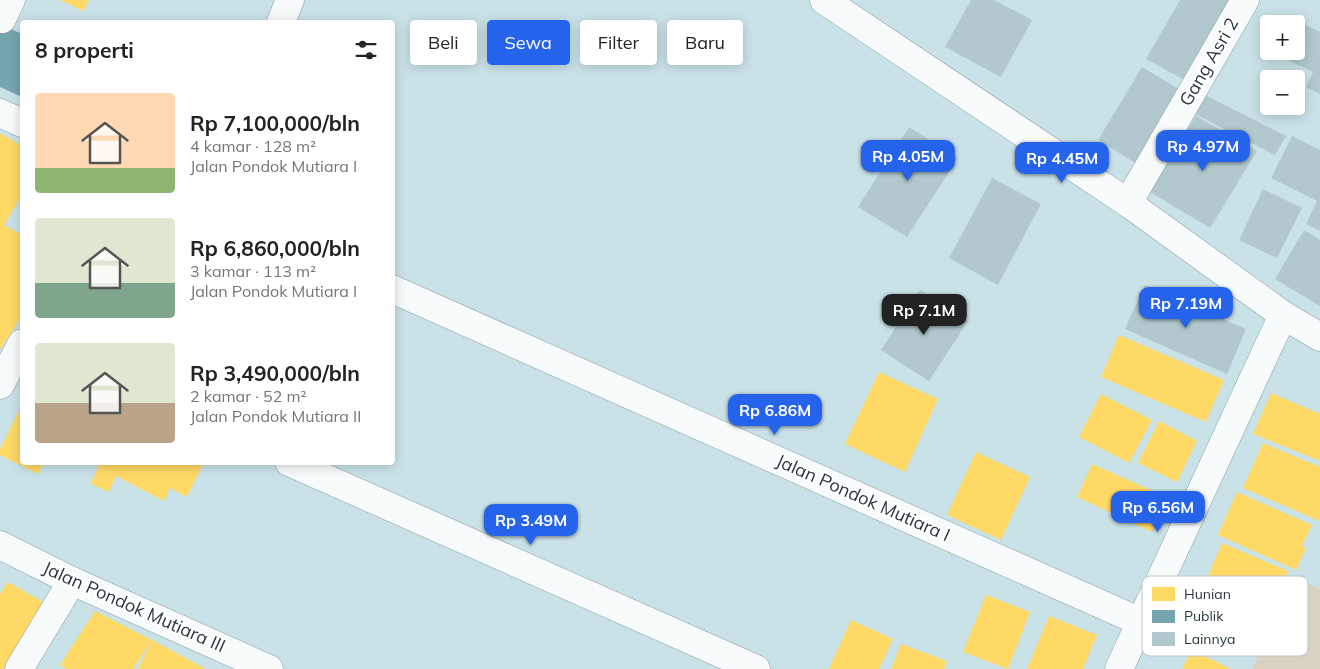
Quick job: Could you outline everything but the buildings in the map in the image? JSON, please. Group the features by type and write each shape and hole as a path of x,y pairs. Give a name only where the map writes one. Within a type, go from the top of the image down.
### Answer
{"street":[{"path":"282,20 290,0"},
{"path":"824,0 1128,203 1283,315 1320,337"},
{"name":"Gang Asri 2","path":"1128,203 1245,0"},
{"path":"0,113 20,122"},
{"name":"Jalan Pondok Mutiara I","path":"395,290 1141,622"},
{"path":"1162,576 1283,315"},
{"path":"0,385 20,348"},
{"path":"296,465 756,669"},
{"name":"Jalan Pondok Mutiara III","path":"0,545 235,662 269,669"},
{"path":"19,669 72,581"},
{"path":"1119,669 1141,622"}],"shaded area":[{"path":"1308,583 1320,589 1320,669 1252,669 1258,656 1308,656"}]}
